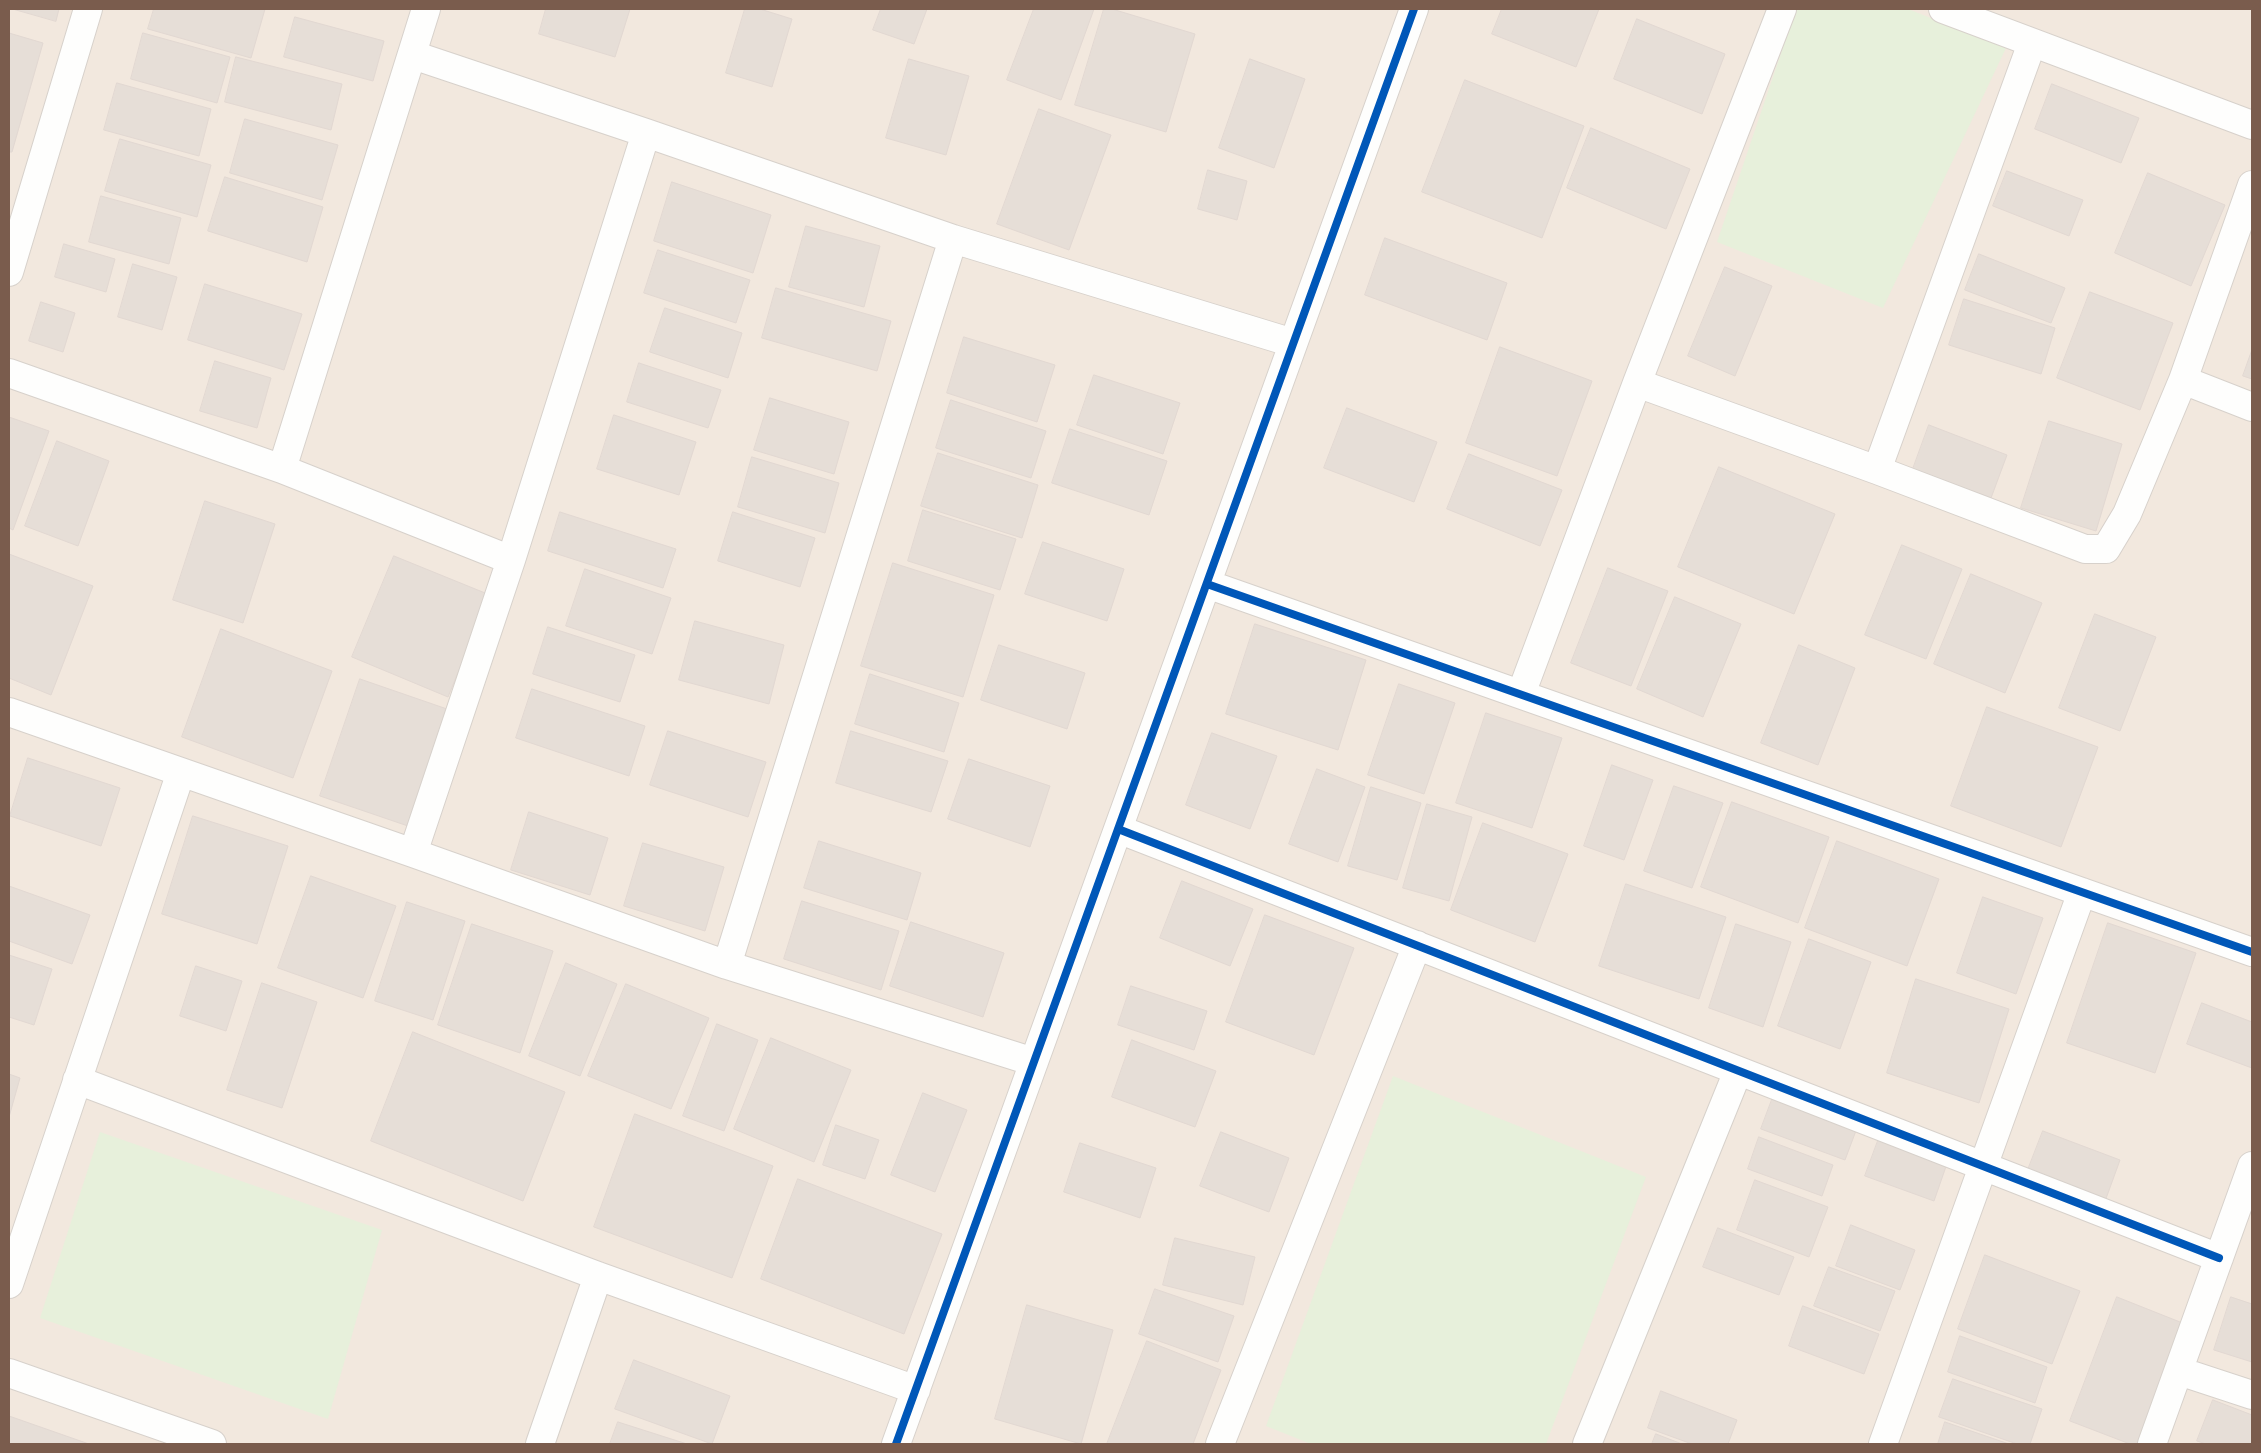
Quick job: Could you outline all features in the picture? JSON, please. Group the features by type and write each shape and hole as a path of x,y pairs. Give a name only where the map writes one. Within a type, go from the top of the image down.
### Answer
{"street":[{"path":"9,272 88,9"},
{"path":"282,469 426,9"},
{"path":"896,1444 1414,9"},
{"path":"1521,694 1637,383 1782,9"},
{"path":"1942,9 2252,126"},
{"path":"1877,470 2032,43"},
{"path":"413,55 953,239 1293,343"},
{"path":"413,853 511,560 646,133"},
{"path":"1637,383 1877,470 2085,549 2106,548 2127,514 2183,380 2252,185"},
{"path":"727,966 953,239"},
{"path":"9,373 282,469 511,560"},
{"path":"2183,380 2252,407"},
{"path":"1207,584 2252,952"},
{"path":"9,712 413,853 727,966 1034,1062"},
{"path":"9,1284 181,772"},
{"path":"1118,829 2219,1258"},
{"path":"1883,1444 2082,892"},
{"path":"1220,1444 1417,945"},
{"path":"1587,1444 1738,1071"},
{"path":"77,1080 598,1276 916,1390"},
{"path":"2152,1444 2219,1258 2247,1195 2252,1166"},
{"path":"540,1444 598,1276"},
{"path":"2179,1371 2252,1395"},
{"path":"9,1373 212,1444"}],"shaded area":[{"path":"9,9 2252,9 2252,1444 9,1444"}],"green space":[{"path":"1796,9 1908,9 2006,48 1883,308 1717,242"},
{"path":"1393,1076 1646,1177 1546,1444 1311,1444 1266,1426"},
{"path":"100,1132 382,1230 328,1419 40,1318"}],"building":[{"path":"13,9 59,9 56,21"},
{"path":"154,9 265,9 251,58 148,29"},
{"path":"546,9 630,9 615,57 539,34"},
{"path":"745,9 760,9 792,19 772,87 726,73"},
{"path":"881,9 927,9 914,44 873,30"},
{"path":"1034,9 1094,9 1061,100 1007,80"},
{"path":"1104,9 1112,9 1195,34 1166,132 1075,105"},
{"path":"1502,9 1599,9 1576,67 1492,34"},
{"path":"295,17 384,41 373,81 284,57"},
{"path":"1637,19 1725,54 1702,114 1614,79"},
{"path":"9,33 43,43 12,152 9,152"},
{"path":"143,33 230,57 217,103 131,79"},
{"path":"236,57 342,84 331,130 225,102"},
{"path":"909,59 969,76 946,155 886,138"},
{"path":"1250,59 1305,79 1274,168 1219,148"},
{"path":"1465,80 1584,126 1542,238 1422,192"},
{"path":"117,83 211,109 199,156 104,130"},
{"path":"2052,84 2139,118 2121,163 2035,129"},
{"path":"1039,109 1111,135 1069,250 997,224"},
{"path":"245,119 338,145 322,200 230,173"},
{"path":"1591,128 1690,169 1666,229 1567,188"},
{"path":"120,139 211,165 197,217 105,191"},
{"path":"1208,170 1247,181 1237,220 1198,209"},
{"path":"2007,171 2083,200 2069,236 1993,206"},
{"path":"2148,173 2225,205 2191,286 2115,253"},
{"path":"225,177 323,207 307,262 208,231"},
{"path":"672,182 771,215 753,273 654,241"},
{"path":"101,196 181,218 169,264 89,242"},
{"path":"806,226 880,246 864,307 789,287"},
{"path":"1385,238 1507,283 1487,340 1365,295"},
{"path":"64,244 115,259 106,292 55,277"},
{"path":"658,250 750,280 736,323 644,293"},
{"path":"1979,254 2065,288 2051,323 1965,290"},
{"path":"133,264 177,277 162,330 118,317"},
{"path":"1725,267 1772,286 1735,376 1688,356"},
{"path":"205,284 302,314 284,370 188,340"},
{"path":"776,288 891,321 877,371 762,338"},
{"path":"2090,292 2173,323 2140,410 2057,378"},
{"path":"1964,299 2055,328 2041,374 1949,345"},
{"path":"41,302 75,313 63,352 29,341"},
{"path":"665,308 742,333 728,378 650,352"},
{"path":"964,337 1055,365 1037,422 947,393"},
{"path":"1500,347 1592,381 1557,476 1466,443"},
{"path":"2252,350 2252,379 2243,376"},
{"path":"215,361 271,378 257,428 200,411"},
{"path":"639,363 721,390 708,428 627,402"},
{"path":"1094,375 1180,403 1163,454 1077,425"},
{"path":"770,398 849,422 834,474 754,450"},
{"path":"951,400 1046,431 1031,478 936,448"},
{"path":"1347,408 1437,442 1414,502 1324,468"},
{"path":"614,415 696,442 679,495 597,469"},
{"path":"9,417 49,431 13,530 9,528"},
{"path":"2049,421 2122,444 2096,531 2021,508"},
{"path":"1929,425 2007,455 1991,498 1913,469"},
{"path":"1070,429 1167,461 1149,515 1052,483"},
{"path":"57,441 109,461 78,546 25,526"},
{"path":"938,453 1038,485 1022,538 921,506"},
{"path":"1469,454 1562,490 1540,546 1447,509"},
{"path":"752,457 839,483 825,533 738,507"},
{"path":"1719,467 1835,514 1794,614 1678,567"},
{"path":"205,501 275,524 243,623 173,600"},
{"path":"923,510 1016,539 1000,590 908,561"},
{"path":"560,512 676,549 663,588 548,551"},
{"path":"733,512 815,538 800,587 718,561"},
{"path":"1043,542 1124,569 1107,621 1025,594"},
{"path":"1902,545 1962,569 1926,659 1865,635"},
{"path":"9,554 93,586 51,695 9,678"},
{"path":"394,556 490,595 448,697 352,657"},
{"path":"893,563 994,595 963,697 861,666"},
{"path":"1608,568 1668,591 1631,686 1571,663"},
{"path":"585,569 671,598 652,654 566,626"},
{"path":"1971,574 2042,603 2005,693 1934,664"},
{"path":"1675,597 1741,624 1703,717 1637,689"},
{"path":"2095,614 2156,637 2120,731 2059,708"},
{"path":"695,621 784,645 769,704 679,680"},
{"path":"1255,624 1366,660 1338,750 1226,714"},
{"path":"548,627 635,655 620,702 533,674"},
{"path":"221,629 332,671 293,778 182,737"},
{"path":"999,645 1085,673 1067,729 981,700"},
{"path":"1799,645 1855,668 1818,765 1761,743"},
{"path":"870,674 959,703 944,752 855,724"},
{"path":"360,679 447,709 408,826 320,796"},
{"path":"1399,684 1455,703 1424,794 1368,775"},
{"path":"532,689 645,726 629,776 516,738"},
{"path":"1987,707 2098,747 2061,847 1951,806"},
{"path":"1486,713 1562,738 1532,828 1456,803"},
{"path":"668,731 766,762 748,817 650,785"},
{"path":"851,731 948,761 931,812 836,783"},
{"path":"1212,733 1277,756 1250,829 1186,805"},
{"path":"28,758 120,788 101,846 10,816"},
{"path":"969,759 1050,786 1030,847 948,819"},
{"path":"1612,765 1653,780 1624,860 1584,846"},
{"path":"1317,769 1365,787 1338,862 1289,844"},
{"path":"1674,786 1723,803 1692,888 1644,871"},
{"path":"1371,787 1421,803 1397,880 1348,866"},
{"path":"1732,802 1829,837 1798,923 1701,887"},
{"path":"1427,804 1472,817 1449,901 1403,888"},
{"path":"529,812 608,838 590,895 511,870"},
{"path":"193,816 288,846 257,944 162,914"},
{"path":"1483,823 1568,854 1535,942 1451,910"},
{"path":"819,841 921,873 907,920 804,888"},
{"path":"1837,841 1939,879 1907,966 1805,928"},
{"path":"643,843 724,867 705,931 624,906"},
{"path":"311,876 396,906 363,998 278,968"},
{"path":"1182,881 1253,909 1230,966 1160,938"},
{"path":"1626,884 1726,917 1699,999 1599,966"},
{"path":"9,886 90,915 72,964 9,941"},
{"path":"1983,897 2043,918 2016,994 1957,973"},
{"path":"802,901 899,931 881,990 784,959"},
{"path":"407,902 465,921 433,1020 375,1001"},
{"path":"1265,915 1354,948 1314,1055 1226,1022"},
{"path":"911,922 1004,953 983,1017 890,986"},
{"path":"2108,923 2196,953 2155,1073 2067,1043"},
{"path":"472,924 553,951 520,1053 438,1025"},
{"path":"1736,924 1791,942 1763,1027 1709,1008"},
{"path":"1809,939 1871,962 1840,1049 1778,1026"},
{"path":"9,955 52,969 34,1025 9,1017"},
{"path":"566,963 617,984 580,1076 529,1056"},
{"path":"196,966 242,981 226,1031 180,1016"},
{"path":"1916,979 2009,1009 1979,1103 1887,1073"},
{"path":"262,983 317,1002 282,1108 227,1090"},
{"path":"626,984 709,1018 671,1109 588,1076"},
{"path":"1131,986 1207,1011 1194,1050 1118,1025"},
{"path":"2202,1003 2252,1022 2252,1068 2187,1044"},
{"path":"717,1024 758,1040 724,1131 683,1116"},
{"path":"413,1032 565,1092 523,1201 371,1141"},
{"path":"771,1038 851,1070 814,1162 734,1129"},
{"path":"1132,1040 1216,1071 1195,1127 1112,1097"},
{"path":"9,1074 20,1078 9,1117"},
{"path":"1776,1089 1860,1120 1845,1160 1761,1129"},
{"path":"923,1093 967,1110 935,1192 891,1175"},
{"path":"635,1114 773,1166 732,1278 594,1227"},
{"path":"836,1125 879,1140 865,1179 823,1165"},
{"path":"1882,1130 1950,1155 1934,1201 1865,1176"},
{"path":"2043,1131 2120,1160 2104,1204 2026,1175"},
{"path":"1221,1132 1289,1158 1269,1212 1200,1186"},
{"path":"1759,1137 1833,1165 1822,1196 1748,1169"},
{"path":"1080,1143 1156,1168 1140,1218 1064,1192"},
{"path":"798,1179 942,1234 904,1334 761,1279"},
{"path":"1755,1180 1828,1207 1809,1257 1737,1230"},
{"path":"1851,1225 1915,1250 1900,1290 1836,1266"},
{"path":"1718,1228 1794,1257 1779,1295 1703,1267"},
{"path":"1175,1238 1255,1257 1243,1305 1163,1285"},
{"path":"1985,1255 2080,1291 2052,1364 1958,1329"},
{"path":"1829,1267 1895,1291 1880,1331 1814,1306"},
{"path":"1155,1289 1234,1316 1218,1362 1139,1334"},
{"path":"2117,1297 2185,1324 2140,1444 2130,1444 2070,1421"},
{"path":"2231,1297 2252,1304 2252,1362 2214,1350"},
{"path":"1027,1305 1113,1330 1081,1444 995,1419"},
{"path":"1803,1306 1879,1334 1864,1374 1789,1346"},
{"path":"1960,1336 2047,1367 2035,1403 1948,1372"},
{"path":"1147,1341 1221,1370 1193,1444 1107,1444"},
{"path":"634,1360 730,1396 712,1444 615,1409"},
{"path":"1953,1379 2042,1409 2030,1444 2017,1444 1939,1417"},
{"path":"1661,1391 1737,1420 1728,1444 1692,1444 1648,1428"},
{"path":"2213,1400 2252,1415 2252,1444 2206,1444 2197,1441"},
{"path":"9,1416 89,1444 9,1444"},
{"path":"618,1422 687,1444 610,1444"},
{"path":"1945,1422 2009,1444 1938,1444"},
{"path":"1656,1434 1682,1444 1652,1444"}],"cycle path":[{"path":"896,1444 1414,9"},
{"path":"1207,584 2252,952"},
{"path":"1118,829 2219,1258"}]}
